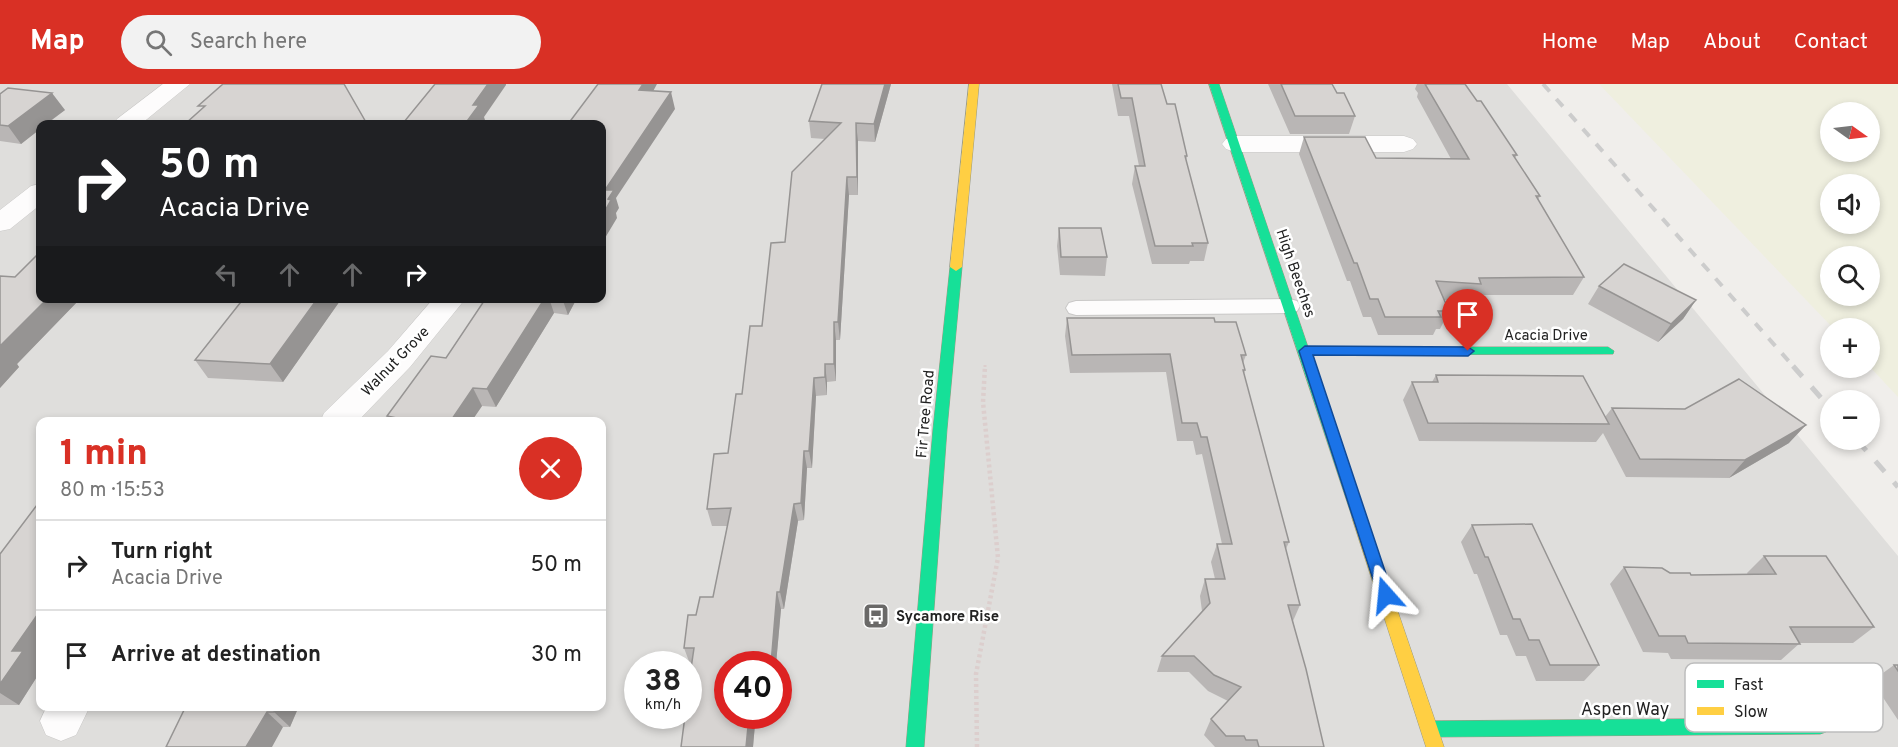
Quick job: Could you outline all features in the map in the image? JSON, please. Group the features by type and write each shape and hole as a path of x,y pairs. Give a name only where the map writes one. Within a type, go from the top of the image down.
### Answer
{"street":[{"path":"131,120 178,84"},
{"name":"Fir Tree Road","path":"915,747 940,429 974,84"},
{"name":"High Beeches","path":"1214,84 1436,747"},
{"path":"1235,144 1404,144"},
{"path":"4,220 36,195"},
{"path":"4,220 36,219"},
{"name":"Walnut Grove","path":"341,417 399,359 447,303"},
{"name":"Acacia Drive","path":"1305,351 1608,351"},
{"name":"Aspen Way","path":"1430,729 1685,727"}],"lane":[{"path":"1076,308 1290,306"}],"path":[{"path":"977,747 976,674 998,558 983,402 986,358"}],"shaded area":[{"path":"0,84 1507,84 1898,556 1898,747 0,747"}],"green space":[{"path":"1599,84 1898,84 1898,397 1880,378 1880,318 1823,318"}],"building":[{"path":"223,84 344,84 365,120 189,120 205,106 198,106"},
{"path":"435,84 488,84 473,105 479,105 468,120 406,120"},
{"path":"598,84 643,84 639,90 671,92 606,189 606,120 571,120"},
{"path":"822,84 885,84 874,124 856,123 857,177 847,177 838,322 834,322 834,364 825,364 825,377 814,378 809,451 804,451 801,503 794,504 780,592 777,592 772,651 714,651 714,729 748,729 746,747 681,747 683,729 702,729 702,651 684,648 688,615 696,615 700,597 713,597 731,508 707,509 714,454 728,453 736,394 742,394 750,326 762,326 771,243 785,242 792,172 841,123 809,121"},
{"path":"1118,84 1161,84 1167,104 1175,104 1187,156 1185,156 1208,243 1192,243 1193,246 1155,246 1135,166 1145,166 1132,98 1121,98"},
{"path":"1281,84 1332,84 1337,93 1344,93 1355,116 1295,116"},
{"path":"1425,84 1465,84 1477,101 1481,101 1517,155 1513,155 1540,196 1536,196 1584,277 1479,278 1481,284 1436,281 1449,311 1438,311 1441,317 1385,317 1378,299 1370,299 1304,137 1365,137 1376,158 1469,159"},
{"path":"8,88 52,93 8,126 0,125 0,94"},
{"path":"606,190 614,190 608,199 611,200 606,209"},
{"path":"1059,228 1101,228 1107,257 1061,257"},
{"path":"36,256 36,303 43,303 0,346 0,276 15,277"},
{"path":"1624,264 1696,300 1671,324 1599,286"},
{"path":"240,303 314,303 270,364 195,360"},
{"path":"483,303 542,303 487,389 473,388 453,417 387,416 431,356 446,358"},
{"path":"1067,318 1214,318 1215,322 1236,322 1246,355 1241,355 1245,370 1243,370 1289,542 1284,542 1300,605 1288,605 1324,747 1259,747 1257,740 1246,740 1244,736 1226,736 1211,719 1241,687 1214,675 1194,656 1162,656 1210,603 1205,579 1225,579 1217,544 1232,544 1207,437 1201,437 1197,423 1182,423 1170,354 1072,355"},
{"path":"1436,375 1583,376 1609,424 1428,423 1412,382 1438,382"},
{"path":"1739,379 1806,425 1745,460 1640,459 1612,408 1685,409"},
{"path":"36,506 36,617 12,651 23,651 0,684 0,554"},
{"path":"1532,524 1599,665 1550,665 1539,640 1529,640 1520,619 1513,619 1488,557 1485,557 1472,525"},
{"path":"1764,556 1826,556 1874,627 1790,627 1800,644 1688,643 1685,636 1659,636 1624,567 1662,568 1670,573 1690,573 1691,575 1776,574"},
{"path":"184,711 274,711 267,712 246,747 166,747"}],"railway":[{"path":"1543,84 1794,367"},
{"path":"1793,366 1820,397"},
{"path":"1866,450 1898,487"}],"traffic: fast":[{"path":"1214,84 1359,518"},
{"path":"915,747 940,429 956,267"},
{"path":"1305,351 1608,351"},
{"path":"1430,729 1685,727"}],"traffic: slow":[{"path":"956,267 974,84"},
{"path":"1359,518 1435,747"}],"place":[{"name":"Sycamore Rise","path":"876,616"}],"route":[{"path":"1386,595 1305,351 1468,351"}]}
